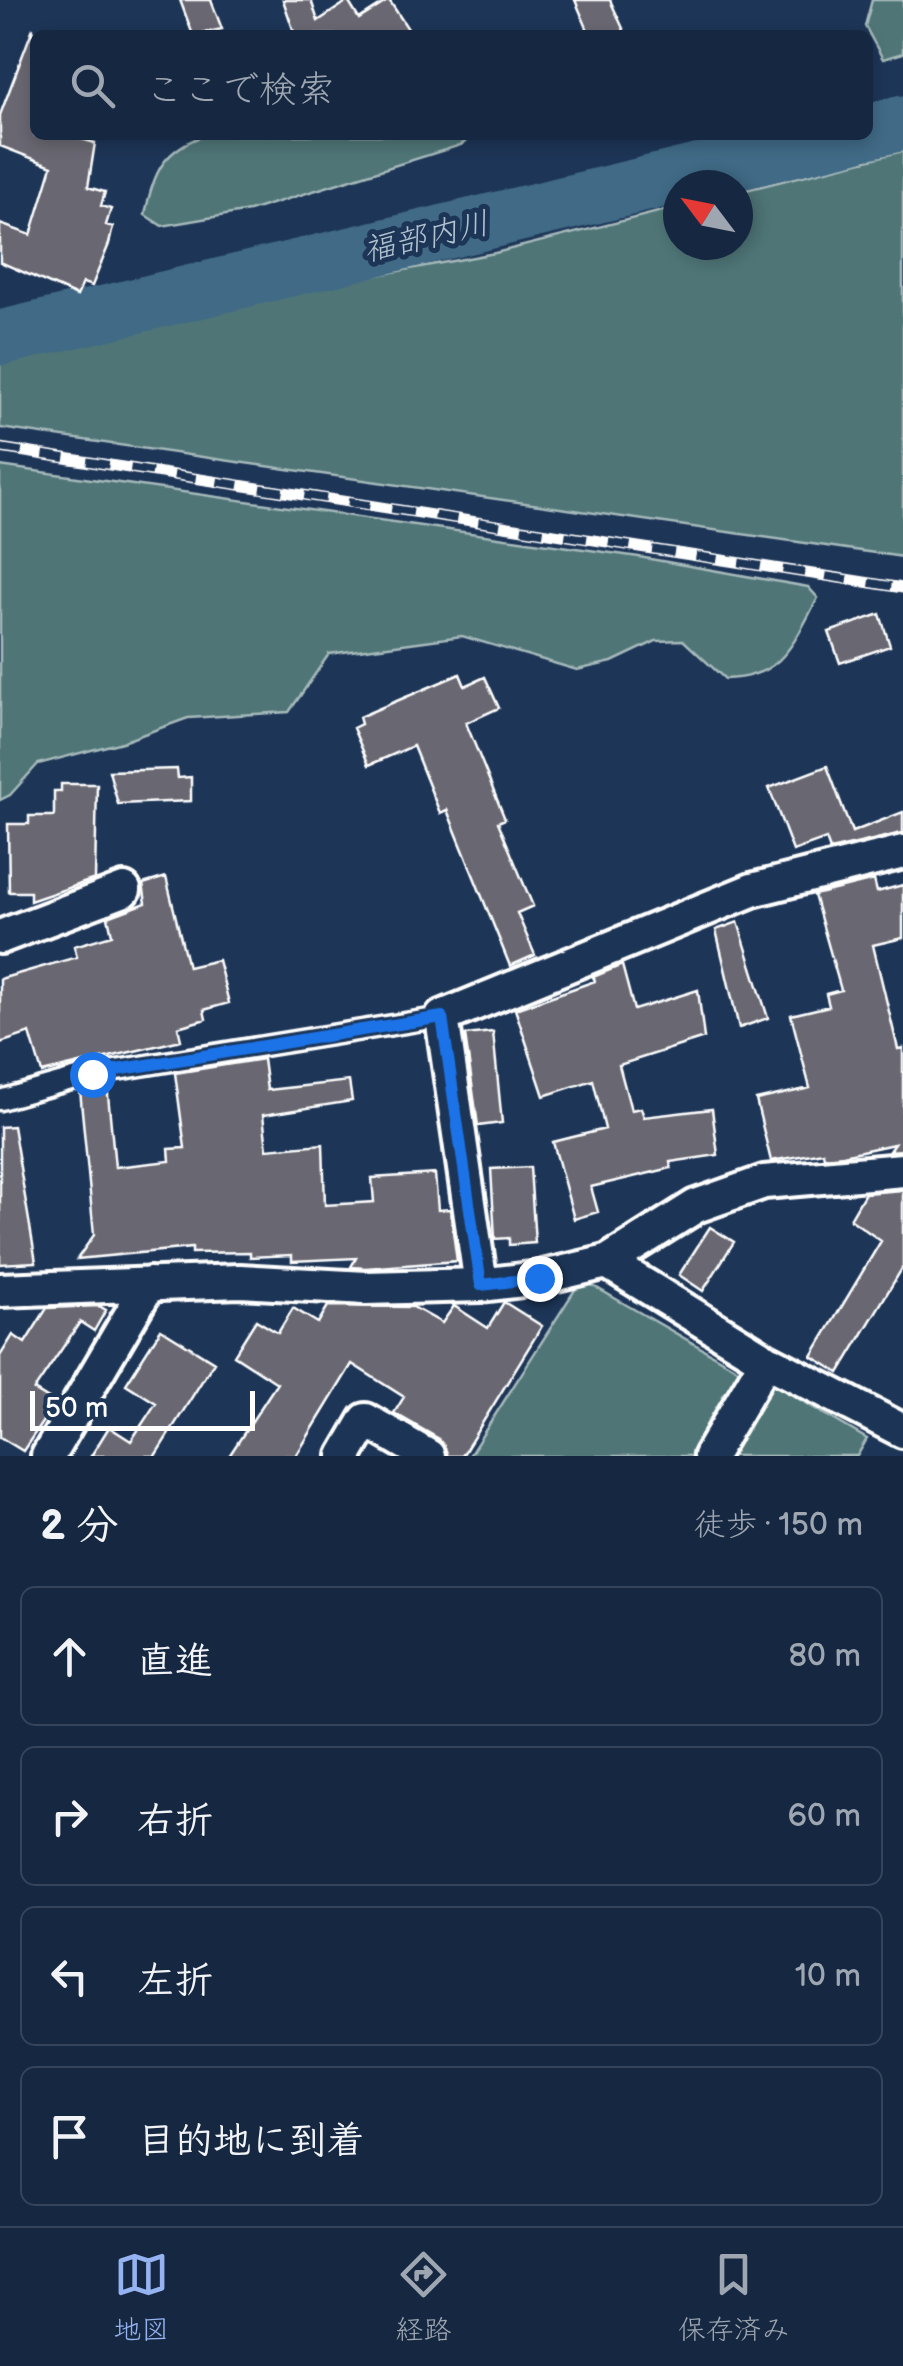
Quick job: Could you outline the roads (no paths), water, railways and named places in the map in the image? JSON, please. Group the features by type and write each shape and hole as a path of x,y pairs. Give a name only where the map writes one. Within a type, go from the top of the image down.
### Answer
{"street":[{"path":"481,1285 442,1017 752,890 903,852"},
{"path":"0,936 124,890"},
{"path":"0,1290 148,1284 481,1285 608,1262 696,1206 764,1182 903,1170"},
{"path":"608,1262 766,1360 903,1431"},
{"path":"48,1456 148,1284"},
{"path":"710,1456 766,1360"},
{"path":"345,1456 366,1420 428,1456"}],"lane":[{"path":"0,1100 92,1074 442,1017"}],"waterway":[{"name":"福部内川","path":"873,130 903,123"},
{"name":"福部内川","path":"0,338 831,140"}],"railway":[{"path":"0,448 903,588"}]}
